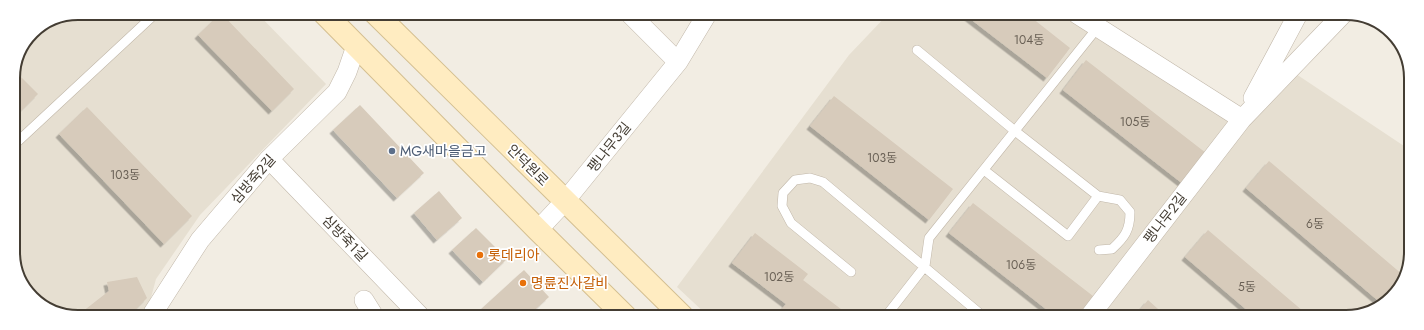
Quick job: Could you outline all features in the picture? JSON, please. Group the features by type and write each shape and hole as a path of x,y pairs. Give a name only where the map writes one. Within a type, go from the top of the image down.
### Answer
{"street":[{"path":"331,20 619,310"},
{"name":"안덕원로","path":"382,20 676,310"},
{"path":"636,20 678,62"},
{"name":"팽나무3길","path":"538,230 565,201 678,62 703,20"},
{"path":"1087,20 1242,118"},
{"name":"팽나무2길","path":"1242,118 1295,20"},
{"name":"팽나무2길","path":"1094,310 1242,118 1337,20"},
{"name":"심방죽2길","path":"155,310 200,240 269,159 337,92 347,72 356,46"},
{"name":"심방죽1길","path":"269,159 414,310"},
{"path":"364,300 370,310"}],"lane":[{"path":"20,139 148,20"},
{"path":"891,310 925,266 930,238 1098,27"},
{"path":"917,50 1015,131 1098,196 1120,200 1130,212 1130,224 1123,239 1112,249 1099,250"},
{"path":"984,170 1068,236 1098,196"},
{"path":"851,272 791,223 782,206 783,193 795,180 810,178 823,182 976,310"}],"shaded area":[{"path":"264,20 326,84 200,215 156,279 148,310 67,309 52,304 46,300 37,293 28,281 23,271 20,252 20,74 24,56 37,37 56,24 67,21"},
{"path":"882,20 1087,20 1242,118 1290,70 1404,146 1404,252 1401,271 1392,287 1384,296 1368,306 1350,310 702,310 677,287 849,55"}],"building":[{"path":"214,20 228,20 294,89 272,111 198,35"},
{"path":"972,20 1035,20 1070,48 1047,78"},
{"path":"1086,60 1206,153 1183,184 1063,90"},
{"path":"20,76 38,94 20,112"},
{"path":"834,96 953,189 929,220 810,126"},
{"path":"360,105 424,173 397,198 333,130"},
{"path":"87,107 192,216 164,244 59,134"},
{"path":"1269,161 1400,273 1396,281 1384,296 1378,300 1246,188"},
{"path":"439,191 462,218 437,240 414,213"},
{"path":"973,203 1093,296 1082,310 1047,310 949,233"},
{"name":"롯데리아","path":"476,228 507,259 483,282 452,250"},
{"path":"1208,230 1302,310 1247,310 1185,257"},
{"path":"755,233 808,274 803,280 842,310 781,310 786,304 732,263"},
{"name":"명륜진사갈비","path":"524,270 549,297 535,310 480,310"},
{"path":"137,277 147,298 135,310 85,310 109,291 107,282"},
{"path":"1148,300 1159,310 1140,310"}],"place":[{"name":"MG새마을금고","path":"392,151"},
{"name":"롯데리아","path":"480,255"},
{"name":"명륜진사갈비","path":"523,283"}]}
